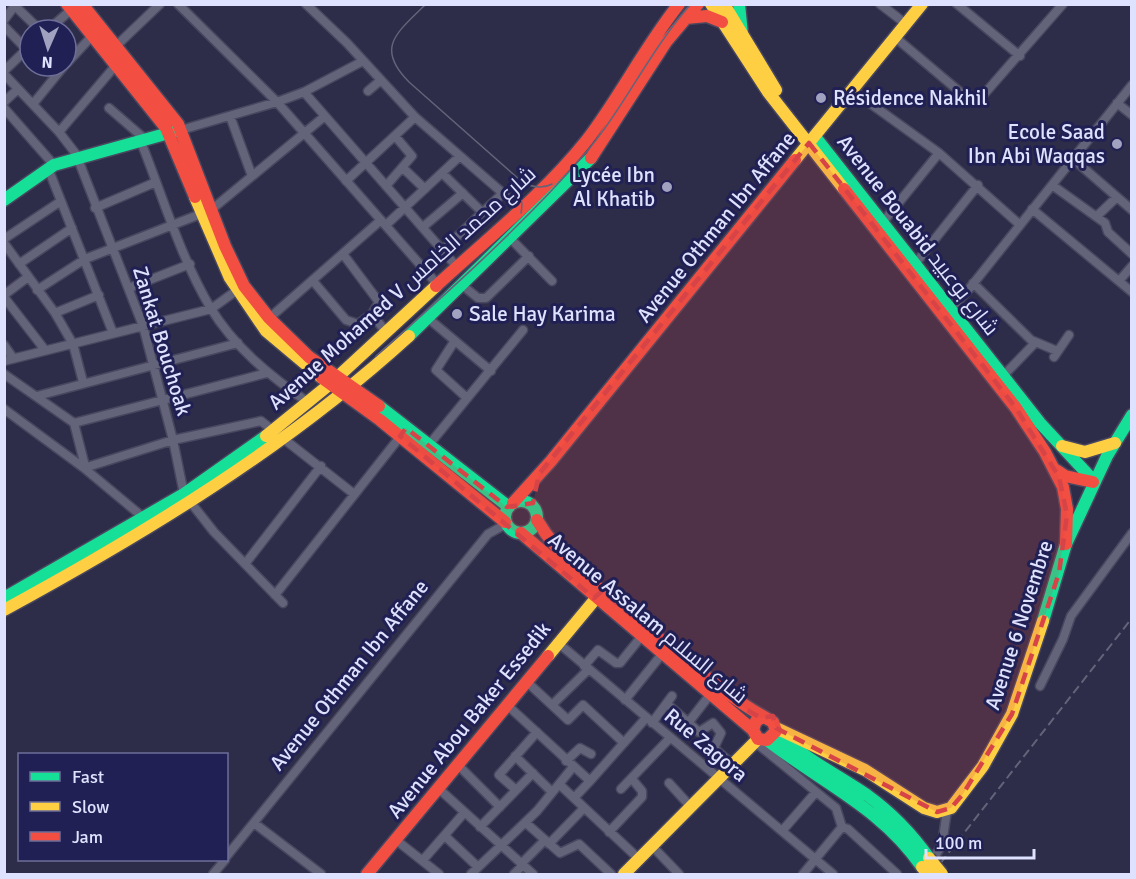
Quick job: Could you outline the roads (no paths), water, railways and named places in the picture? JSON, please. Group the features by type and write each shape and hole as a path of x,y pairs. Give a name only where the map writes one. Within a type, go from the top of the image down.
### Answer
{"street":[{"path":"115,47 160,4"},
{"path":"178,4 277,102 438,285"},
{"path":"306,4 415,117 520,208"},
{"path":"666,21 669,4"},
{"name":"Avenue Mohamed V شارع محمد الخامس","path":"279,434 309,403 438,285 580,149 651,39 679,4"},
{"name":"Avenue Mohamed V شارع محمد الخامس","path":"4,610 110,553 279,434 349,390 429,319 598,150 666,42 698,4"},
{"name":"Avenue Bouabid شارع بوعبيد","path":"711,4 749,67 883,222 915,264 947,313 977,340 1058,445 1094,482"},
{"name":"Avenue Bouabid شارع بوعبيد","path":"724,4 770,81 812,140 947,313 1016,408 1056,470 1063,487 1066,509 1066,543"},
{"path":"739,4 742,34"},
{"path":"880,4 906,24"},
{"name":"Avenue Othman Ibn Affane","path":"511,505 539,474 922,4"},
{"path":"957,4 1020,56"},
{"path":"896,38 960,92 974,100 981,99 1063,4"},
{"path":"4,20 15,5 28,18"},
{"path":"74,6 115,47 175,131 206,212 240,288 300,362 349,390 403,432 506,523 511,530 521,533 531,530 536,515 534,491 539,474"},
{"path":"61,18 74,6"},
{"path":"74,6 116,64 175,131"},
{"path":"686,18 707,16 722,22"},
{"path":"4,26 18,38"},
{"path":"78,50 93,35"},
{"path":"4,72 18,57"},
{"path":"4,200 51,167 277,102 304,92 363,61"},
{"path":"59,132 116,64"},
{"name":"Zankat Bouchoak","path":"4,72 74,150 143,326 187,498"},
{"path":"33,105 54,78"},
{"path":"368,91 381,80"},
{"path":"947,313 973,284 1131,85"},
{"path":"4,102 18,89"},
{"path":"853,91 939,153 1020,224"},
{"path":"304,92 457,267"},
{"path":"1117,103 1131,115"},
{"path":"4,108 51,167 61,201 113,333"},
{"path":"109,108 144,141 156,182 173,225 211,309 238,343 267,373 309,403"},
{"path":"37,290 85,259 206,212 325,116"},
{"path":"230,117 252,176"},
{"path":"346,181 415,117"},
{"path":"386,186 412,156 395,136"},
{"path":"883,222 939,153"},
{"path":"266,322 343,254 406,207 460,156"},
{"path":"1072,159 1131,210"},
{"path":"403,168 424,189"},
{"path":"442,173 482,212"},
{"path":"95,208 156,182"},
{"path":"915,264 978,185"},
{"path":"1052,185 1106,223 1108,232 1131,254"},
{"path":"423,227 463,193"},
{"path":"443,250 502,194"},
{"path":"1097,216 1116,197"},
{"path":"61,201 4,241 55,313 73,344 83,381"},
{"path":"1032,209 1131,292"},
{"path":"19,264 72,228"},
{"path":"511,239 552,281"},
{"path":"313,281 348,322 358,324 372,314 380,302 343,254"},
{"path":"462,285 478,298 486,298 529,256"},
{"path":"129,288 190,264"},
{"path":"1119,281 1131,266"},
{"path":"28,277 4,296 45,350"},
{"path":"973,284 1035,344 1055,354 1069,335"},
{"path":"4,345 9,359 73,344 211,309 240,288"},
{"path":"55,313 99,295"},
{"path":"372,314 386,332"},
{"path":"429,319 491,371"},
{"path":"428,446 523,330"},
{"path":"454,342 438,362 436,370 467,398"},
{"path":"37,396 83,381 238,343"},
{"path":"1003,376 1035,344"},
{"path":"74,423 267,373"},
{"path":"4,374 74,423 85,467"},
{"path":"4,409 85,467 144,518"},
{"name":"Avenue 6 Novembre","path":"947,810 963,794 983,766 1012,714 1031,662 1066,543 1094,482 1123,434 1131,415"},
{"path":"85,467 173,440 257,421 266,423 354,494"},
{"path":"403,432 428,446 511,505 526,502 536,515"},
{"path":"274,595 403,432"},
{"path":"1058,445 1071,451 1085,452 1123,434"},
{"path":"245,564 321,466"},
{"path":"1056,470 1065,476 1094,482"},
{"path":"187,498 283,603"},
{"name":"Avenue Mohamed V شارع محمد الخامس","path":"4,598 144,518 187,498"},
{"path":"506,523 511,505"},
{"name":"Avenue Assalam شارع السلام","path":"536,515 552,546 641,637 710,696 764,735 791,759 872,810 911,847 925,869 942,874"},
{"name":"Avenue Othman Ibn Affane","path":"228,856 488,534 506,523"},
{"name":"Avenue Assalam شارع السلام","path":"521,533 733,699 761,718 771,719 764,735"},
{"path":"1040,686 1063,639 1071,616 1131,533"},
{"name":"Avenue Abou Baker Essedik","path":"367,874 598,594"},
{"path":"552,705 599,650 616,663 620,663 641,637"},
{"name":"Rue Zagora","path":"557,642 833,874"},
{"path":"625,700 662,654"},
{"path":"526,681 568,720 583,705 624,742"},
{"path":"688,723 710,696"},
{"path":"574,798 624,742 669,700 688,723 700,732 713,723 721,735 714,748 732,764"},
{"path":"507,705 590,781"},
{"path":"761,718 756,721 764,735 816,792 836,808 842,827"},
{"path":"516,790 499,775 537,732"},
{"path":"630,873 639,859 690,806 764,735"},
{"name":"Avenue Assalam شارع السلام","path":"764,735 792,740 891,813 914,836 925,869"},
{"path":"621,789 670,738"},
{"path":"792,740 865,770 919,806 937,812 947,810 942,845 925,869"},
{"path":"471,874 526,823 559,784 569,764 581,748 591,754"},
{"path":"515,756 552,792"},
{"path":"457,764 500,807"},
{"path":"480,827 533,773"},
{"path":"609,832 642,797 642,791 632,779"},
{"path":"669,783 690,806"},
{"path":"559,784 639,859"},
{"path":"438,788 533,874"},
{"path":"782,831 816,792"},
{"path":"514,874 584,808"},
{"path":"423,860 464,813"},
{"path":"254,823 321,874"},
{"path":"526,823 562,854 579,844 611,874"},
{"path":"803,874 842,827"},
{"path":"842,827 848,829 897,874"},
{"path":"445,836 478,867"},
{"path":"396,840 417,859 423,860 433,873"},
{"path":"652,846 680,874"},
{"name":"Avenue Othman Ibn Affane","path":"213,874 224,861"}],"tram line":[{"path":"426,4 394,40 393,59 399,70 409,82 521,181 536,187 552,184"},
{"path":"376,356 509,234 583,156 598,138 662,41 691,4"},
{"path":"510,178 520,194 521,213"}],"railway":[{"path":"932,874 1132,618"}],"place":[{"name":"Résidence Nakhil","path":"821,98"},
{"name":"Ecole Saad Ibn Abi Waqqas","path":"1117,144"},
{"name":"Lycée Ibn Al Khatib","path":"667,187"},
{"name":"Sale Hay Karima","path":"457,314"}]}
